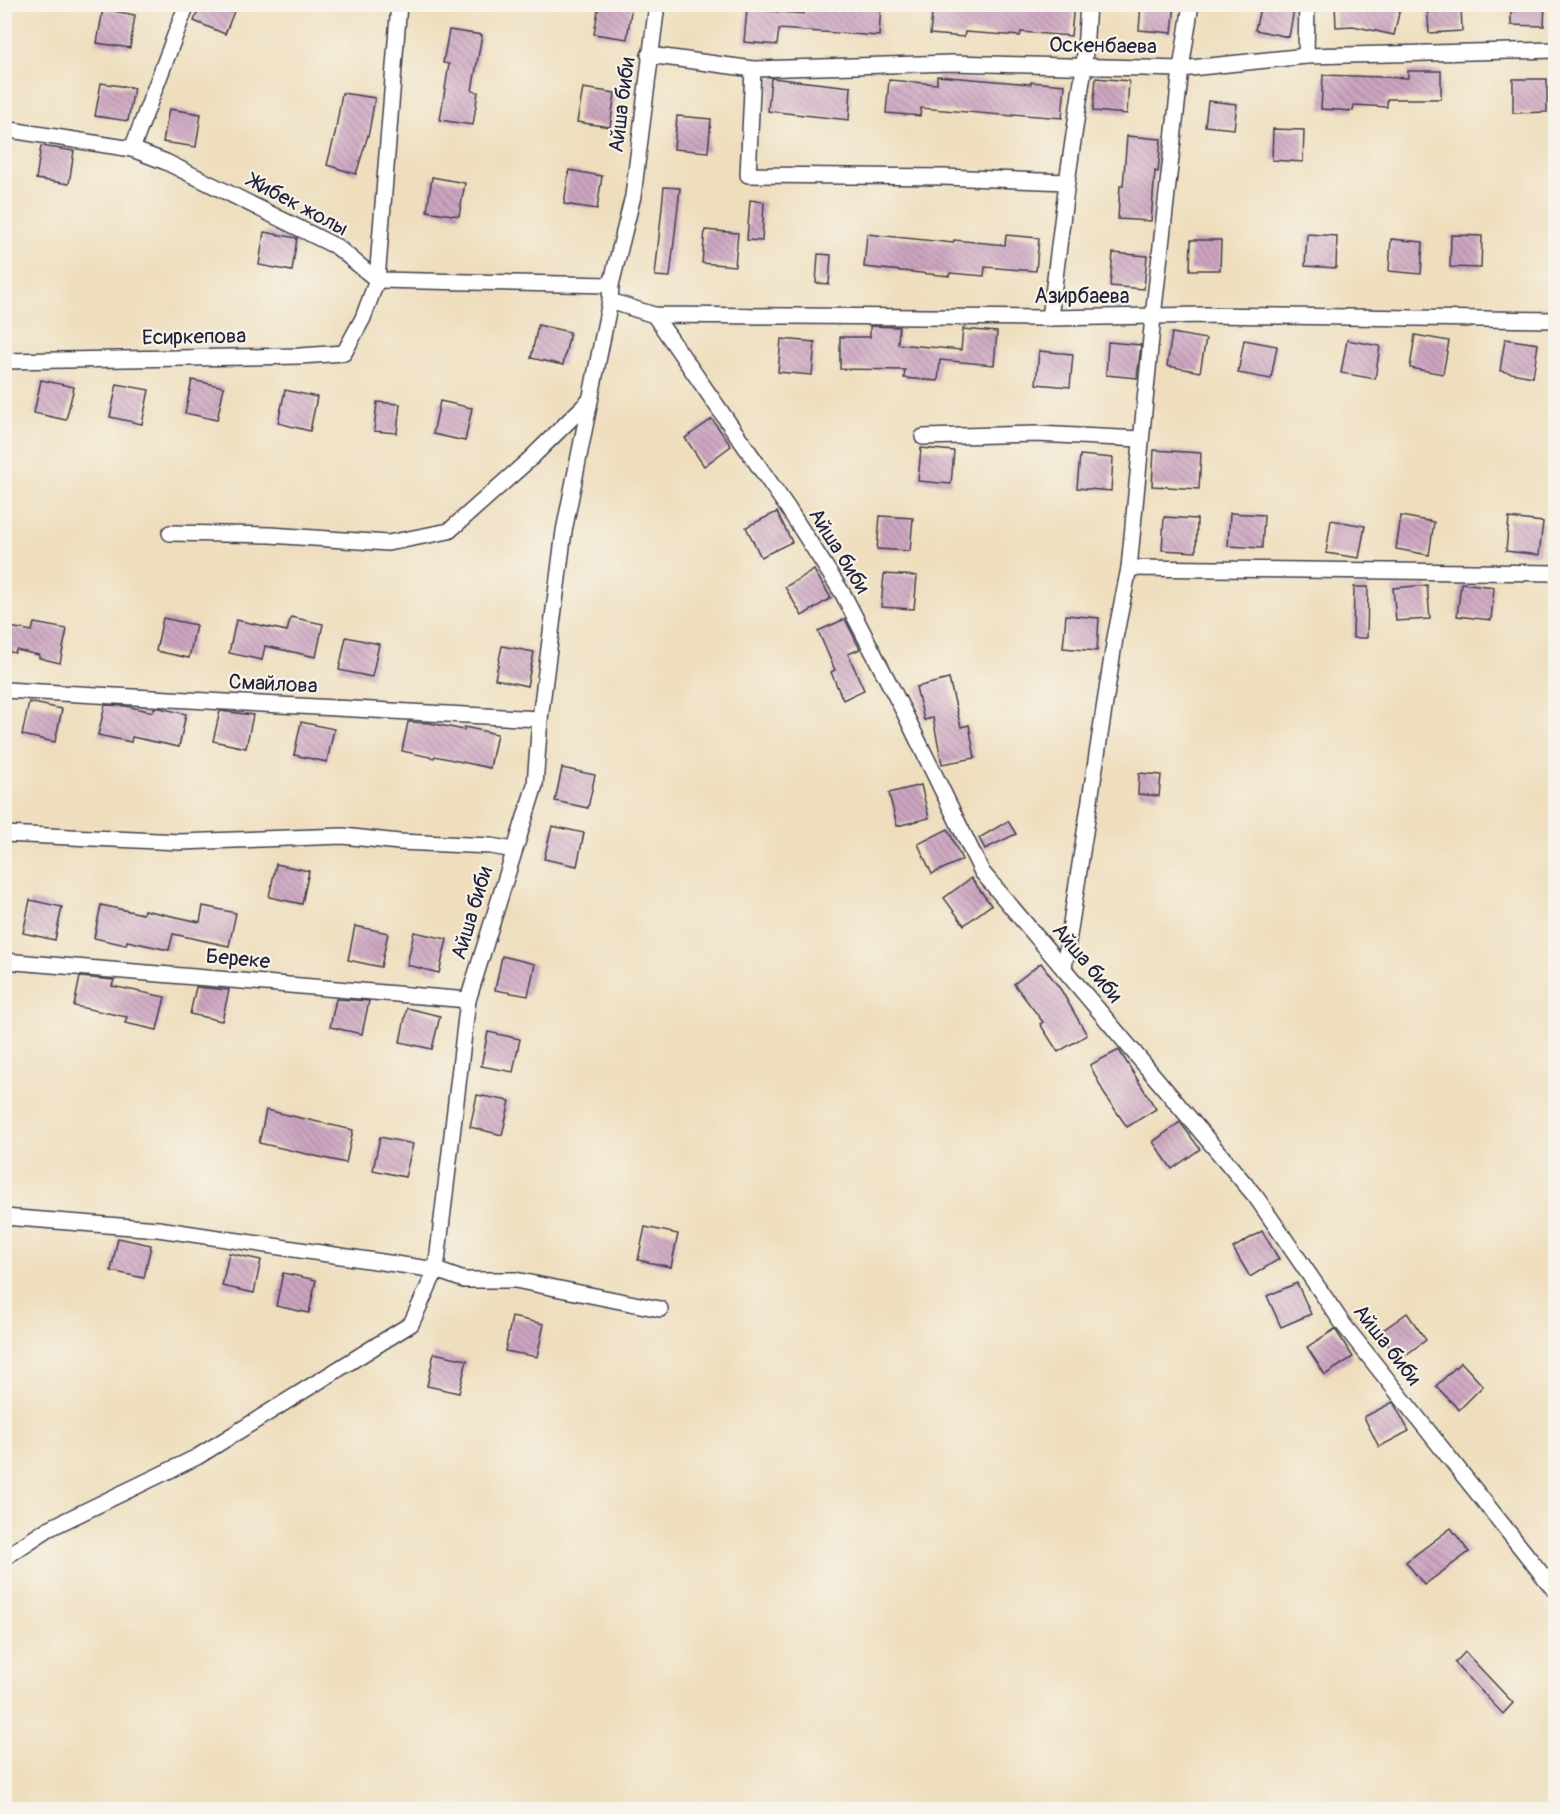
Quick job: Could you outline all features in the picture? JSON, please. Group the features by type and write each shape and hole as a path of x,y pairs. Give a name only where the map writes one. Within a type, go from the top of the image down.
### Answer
{"street":[{"path":"132,149 187,4"},
{"path":"399,4 377,280 611,285"},
{"name":"Айша биби","path":"4,1558 48,1529 197,1457 411,1324 436,1270 468,1000 535,785 540,719 564,531 610,301 611,285 633,196 657,4"},
{"path":"1050,318 1084,67 1088,4"},
{"path":"1064,968 1115,638 1129,568 1153,317 1181,69 1191,4"},
{"path":"1306,56 1307,4"},
{"name":"Оскенбаева","path":"649,55 753,69 952,63 1181,69 1306,56 1556,50"},
{"path":"753,69 748,175 943,177 1067,182"},
{"name":"Жибек жолы","path":"4,129 132,149 166,162 337,247 377,280"},
{"name":"Есиркепова","path":"4,361 300,356 344,353 363,318 377,280"},
{"name":"Азирбаева","path":"610,301 654,315 1050,318 1206,315 1556,320"},
{"name":"Айша биби","path":"654,315 787,507 843,594 982,872 1256,1197 1343,1323 1556,1592"},
{"path":"170,533 270,535 388,543 449,531 530,459 590,400"},
{"path":"923,436 1036,434 1141,439"},
{"path":"1129,568 1556,573"},
{"name":"Смайлова","path":"4,690 540,719"},
{"path":"4,834 180,842 343,836 399,842 491,846 514,850"},
{"name":"Береке","path":"4,961 468,1000"},
{"path":"4,1217 158,1229 436,1270 464,1280 515,1280 660,1309"}],"building":[{"path":"201,4 237,4 225,34 194,21"},
{"path":"599,4 632,4 627,39 594,34"},
{"path":"805,4 881,4 879,36 779,29 777,45 744,42 747,9 804,14"},
{"path":"933,4 1074,4 1071,36 1021,32 1020,36 965,32 964,37 930,34"},
{"path":"1141,4 1175,4 1172,33 1139,30"},
{"path":"1261,4 1295,4 1289,37 1255,30"},
{"path":"1335,4 1401,4 1394,35 1353,26 1336,27"},
{"path":"1427,4 1461,4 1462,31 1429,33"},
{"path":"1511,4 1545,4 1544,26 1511,25"},
{"path":"103,9 135,15 130,48 97,43"},
{"path":"449,30 482,35 472,91 478,92 473,125 440,120 449,64 443,63"},
{"path":"1408,71 1441,71 1441,99 1387,99 1387,107 1354,105 1353,111 1321,109 1323,75 1408,78"},
{"path":"937,76 1065,85 1062,118 921,108 920,116 886,113 889,80 937,84"},
{"path":"771,78 851,87 849,120 768,111"},
{"path":"1096,78 1129,81 1127,114 1093,111"},
{"path":"1513,79 1547,79 1547,112 1513,113"},
{"path":"101,83 134,88 128,121 95,116"},
{"path":"583,88 615,93 610,127 577,122"},
{"path":"342,93 375,98 369,132 356,174 327,165"},
{"path":"1208,101 1237,104 1234,129 1205,126"},
{"path":"169,109 201,114 196,147 163,142"},
{"path":"677,116 711,119 708,152 674,149"},
{"path":"1273,129 1304,130 1303,162 1272,160"},
{"path":"1127,136 1161,139 1158,172 1155,171 1151,221 1118,219"},
{"path":"41,146 74,151 69,184 36,179"},
{"path":"569,170 602,176 597,209 564,204"},
{"path":"432,177 465,183 459,216 427,211"},
{"path":"664,187 680,188 670,277 655,276"},
{"path":"750,200 764,202 762,241 747,240"},
{"path":"705,230 738,233 735,266 702,263"},
{"path":"264,232 297,238 292,271 259,265"},
{"path":"867,234 953,243 954,240 1005,245 1006,235 1039,238 1036,271 985,267 984,276 950,273 949,276 864,267"},
{"path":"1307,234 1337,236 1336,268 1305,266"},
{"path":"1451,235 1482,236 1481,268 1450,267"},
{"path":"1391,239 1423,242 1421,274 1389,271"},
{"path":"1191,240 1221,240 1220,270 1190,270"},
{"path":"1113,253 1147,256 1144,289 1110,286"},
{"path":"818,254 831,255 829,284 816,283"},
{"path":"538,325 570,332 563,365 531,358"},
{"path":"870,326 899,327 898,344 961,350 963,329 997,332 994,365 940,360 938,381 904,378 905,370 840,369 840,337 870,337"},
{"path":"1172,333 1206,339 1200,372 1167,366"},
{"path":"1415,335 1449,341 1443,374 1410,368"},
{"path":"781,339 815,342 812,375 778,372"},
{"path":"1505,339 1538,344 1533,377 1500,371"},
{"path":"1244,340 1277,346 1271,379 1238,373"},
{"path":"1347,340 1380,346 1375,379 1341,373"},
{"path":"1108,342 1141,345 1137,378 1106,375"},
{"path":"1039,351 1073,354 1070,387 1036,384"},
{"path":"41,380 74,387 66,420 34,413"},
{"path":"192,380 224,387 217,420 185,413"},
{"path":"117,384 149,390 142,424 110,417"},
{"path":"285,390 317,397 310,431 278,423"},
{"path":"440,401 472,408 465,441 433,434"},
{"path":"377,402 400,404 397,433 374,431"},
{"path":"712,419 731,446 704,466 685,438"},
{"path":"921,448 954,451 951,484 918,481"},
{"path":"1154,450 1201,453 1199,489 1152,486"},
{"path":"1080,455 1113,458 1111,491 1077,488"},
{"path":"777,512 792,542 761,557 746,527"},
{"path":"1230,513 1264,515 1262,548 1228,546"},
{"path":"880,516 913,518 910,551 877,549"},
{"path":"1401,516 1434,522 1429,555 1396,549"},
{"path":"1164,517 1197,519 1196,552 1162,550"},
{"path":"1509,518 1543,522 1539,555 1506,551"},
{"path":"1331,520 1365,526 1359,558 1326,553"},
{"path":"814,570 831,598 802,616 785,587"},
{"path":"884,574 917,576 914,609 881,607"},
{"path":"1461,583 1494,587 1491,620 1457,616"},
{"path":"1427,585 1430,619 1396,621 1393,588"},
{"path":"1354,587 1368,587 1367,638 1353,638"},
{"path":"1066,615 1099,618 1097,651 1063,648"},
{"path":"291,617 323,624 316,657 265,646 262,660 229,653 236,620 287,631"},
{"path":"163,618 196,625 189,658 156,651"},
{"path":"845,619 860,649 848,654 864,690 843,700 831,672 835,670 818,631"},
{"path":"34,623 67,629 60,663 16,650 15,653 4,651 4,626 32,631"},
{"path":"346,637 379,644 372,677 339,670"},
{"path":"502,646 534,652 527,686 495,679"},
{"path":"949,679 961,727 969,725 975,758 942,764 933,718 924,720 916,687"},
{"path":"29,702 62,709 55,742 22,735"},
{"path":"105,705 126,706 153,712 154,708 160,708 186,714 179,747 132,737 131,742 98,735"},
{"path":"220,711 253,715 246,748 213,741"},
{"path":"301,722 334,729 327,762 294,755"},
{"path":"408,722 430,723 464,730 464,727 497,734 490,768 402,751"},
{"path":"562,768 595,775 588,808 555,801"},
{"path":"1139,773 1161,775 1159,796 1138,794"},
{"path":"921,785 929,818 897,826 889,793"},
{"path":"1008,821 1016,834 985,849 979,838"},
{"path":"552,826 584,833 577,866 544,859"},
{"path":"948,829 962,860 932,874 918,844"},
{"path":"276,864 309,871 302,904 269,897"},
{"path":"971,878 991,905 964,925 944,898"},
{"path":"30,900 62,907 55,940 23,933"},
{"path":"101,905 143,914 144,910 200,922 203,906 236,913 229,946 173,934 169,950 127,941 126,945 94,938"},
{"path":"355,926 388,933 381,967 348,960"},
{"path":"414,932 447,939 439,973 407,965"},
{"path":"502,956 535,964 528,996 495,990"},
{"path":"1041,963 1061,990 1087,1035 1058,1052 1040,1024 1043,1022 1014,984"},
{"path":"80,977 114,980 112,986 165,997 157,1030 125,1023 127,1017 74,1006"},
{"path":"196,987 229,990 222,1021 190,1014"},
{"path":"336,999 369,1001 362,1034 330,1027"},
{"path":"407,1008 440,1016 432,1049 400,1042"},
{"path":"488,1032 520,1039 513,1072 481,1066"},
{"path":"1119,1050 1156,1109 1127,1127 1105,1095 1090,1065"},
{"path":"477,1095 510,1101 502,1135 470,1127"},
{"path":"266,1110 353,1130 346,1163 259,1143"},
{"path":"1180,1122 1200,1149 1172,1169 1153,1142"},
{"path":"380,1137 413,1144 405,1177 373,1170"},
{"path":"645,1227 678,1234 671,1267 638,1260"},
{"path":"1262,1231 1279,1259 1250,1277 1233,1248"},
{"path":"118,1238 151,1245 144,1278 111,1271"},
{"path":"229,1253 261,1260 254,1293 222,1286"},
{"path":"283,1273 316,1280 309,1313 276,1306"},
{"path":"1297,1283 1311,1314 1281,1327 1267,1296"},
{"path":"1407,1313 1426,1340 1399,1360 1379,1333"},
{"path":"512,1317 544,1324 537,1357 505,1351"},
{"path":"1335,1329 1353,1357 1325,1375 1307,1347"},
{"path":"434,1353 467,1360 459,1393 427,1386"},
{"path":"1461,1362 1483,1386 1459,1410 1436,1386"},
{"path":"1393,1402 1409,1431 1379,1447 1364,1417"},
{"path":"1451,1528 1469,1552 1424,1585 1406,1562"},
{"path":"1465,1652 1513,1703 1503,1714 1455,1663"}]}
